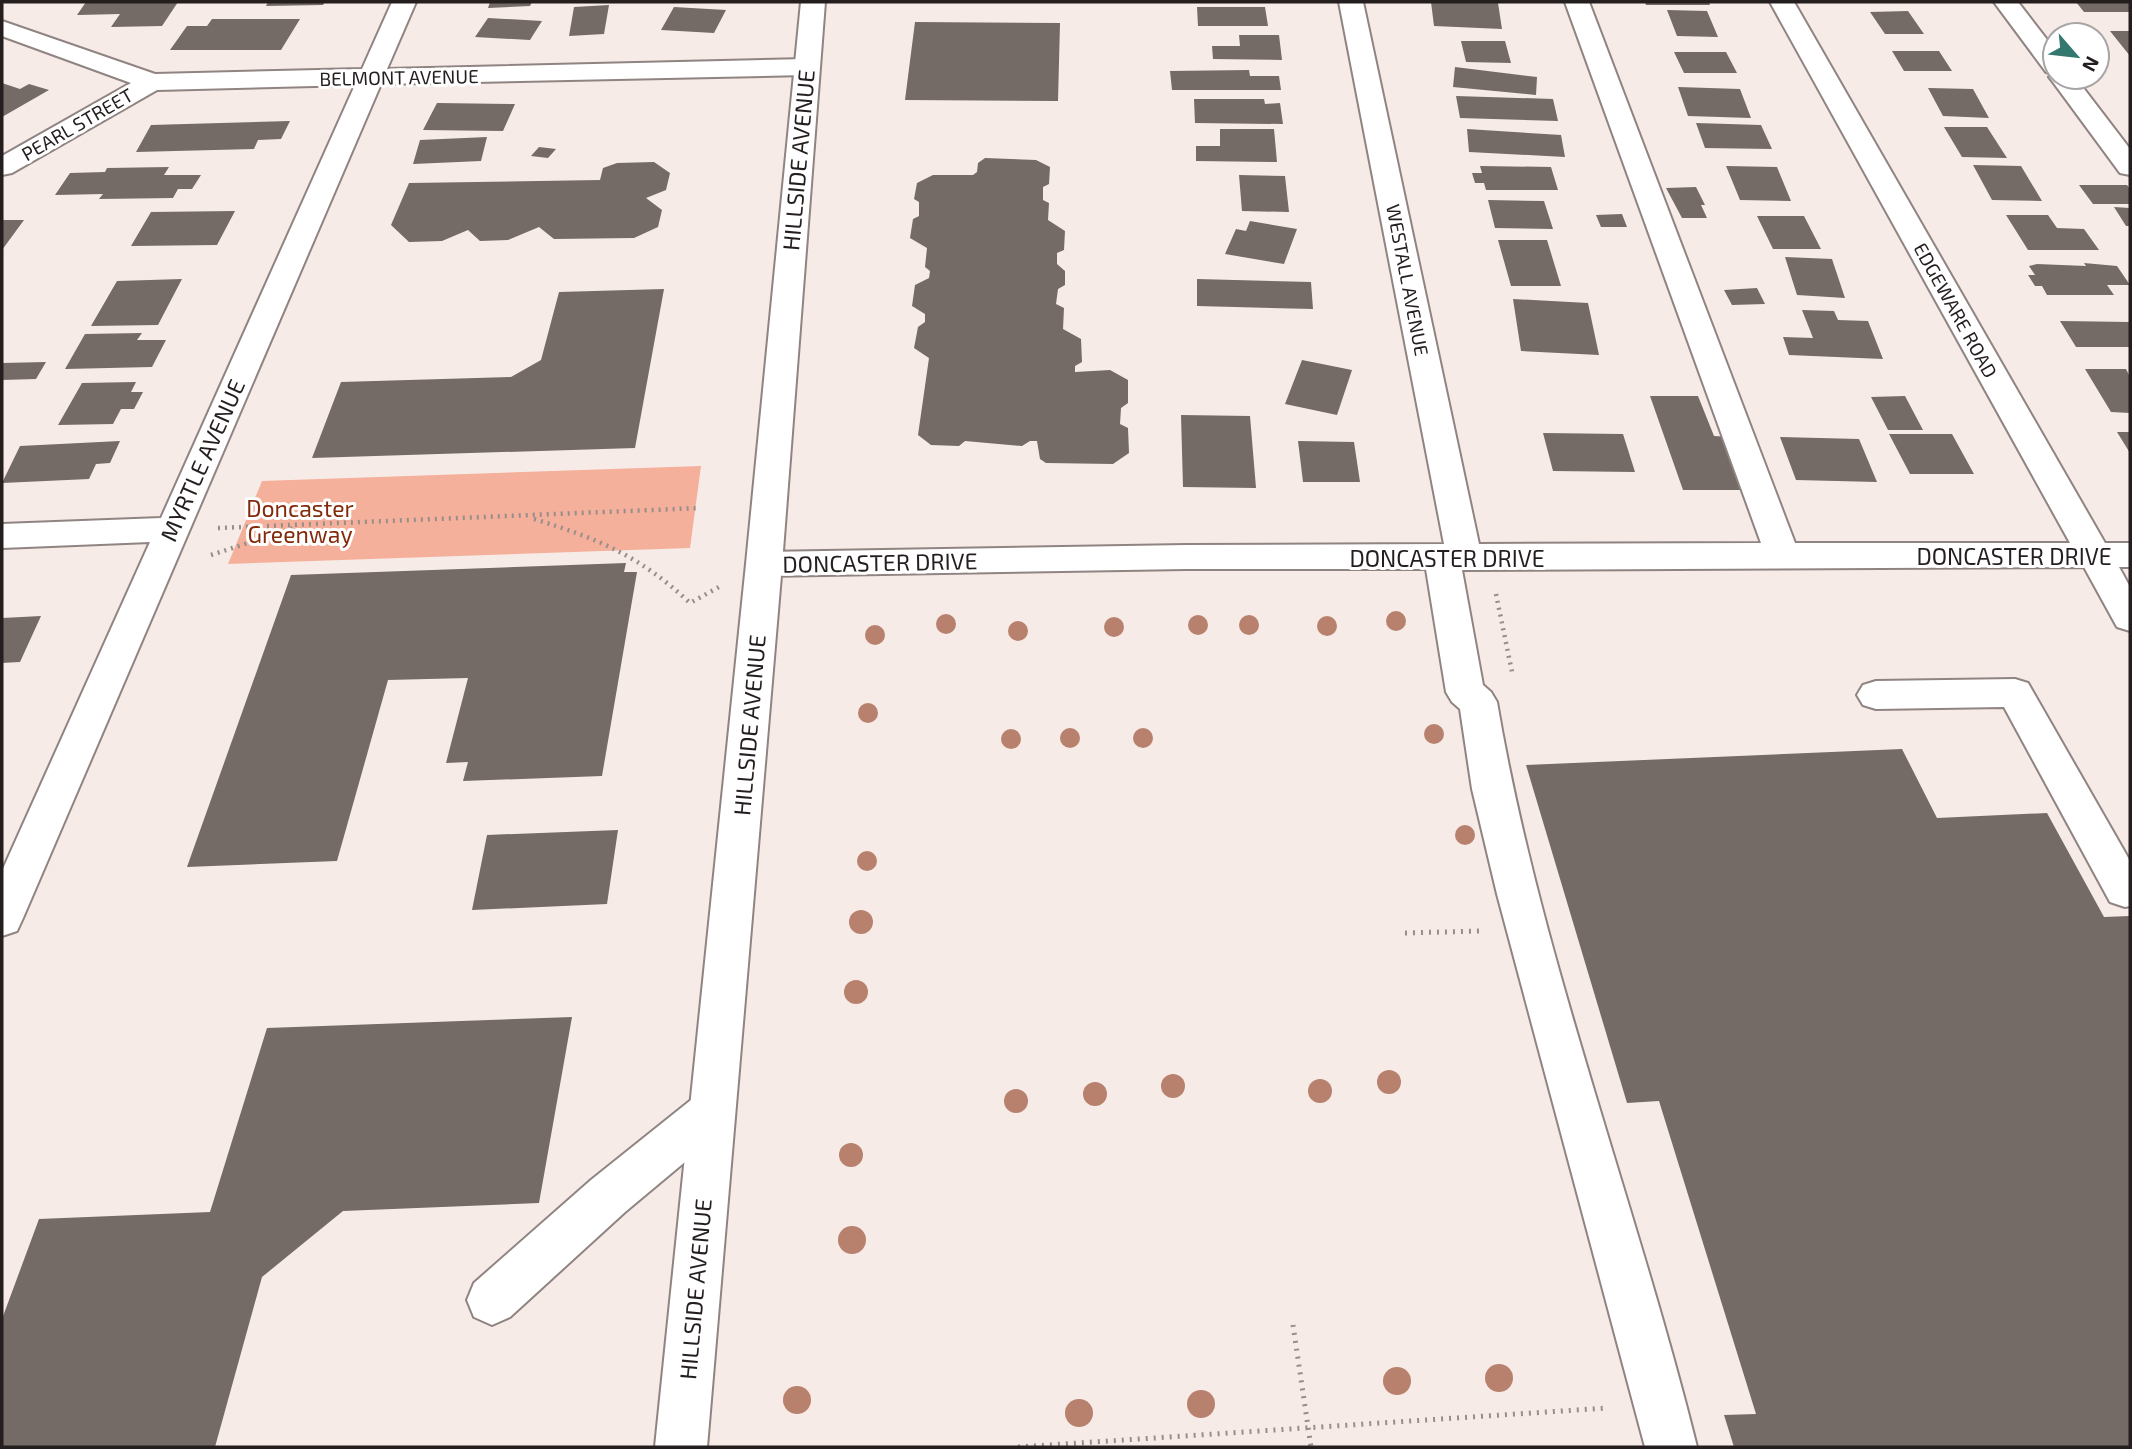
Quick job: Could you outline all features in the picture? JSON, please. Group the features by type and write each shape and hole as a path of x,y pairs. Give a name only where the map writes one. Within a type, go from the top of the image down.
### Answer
{"street":[{"name":"MYRTLE AVENUE","path":"2,918 404,2"},
{"name":"HILLSIDE AVENUE","path":"681,1447 764,564 813,2"},
{"name":"WESTALL AVENUE","path":"1351,2 1453,558 1465,692 1478,702 1492,789 1518,894 1671,1447"},
{"path":"1577,2 1783,557"},
{"name":"EDGEWARE ROAD","path":"1782,2 2130,618"},
{"path":"2006,2 2041,48"},
{"name":"BELMONT AVENUE","path":"2,28 152,82 806,67"},
{"name":"PEARL STREET","path":"2,167 152,82"},
{"path":"2073,91 2130,167"},
{"path":"2,536 172,529"},
{"name":"DONCASTER DRIVE","path":"764,564 1186,557 2130,555"},
{"path":"1877,695 2015,693 2125,890"},
{"path":"492,1300 608,1196 712,1111"}],"path":[{"path":"221,527 530,517 700,508"},
{"path":"530,517 576,532 624,555 657,573 690,603"},
{"path":"211,555 304,525"},
{"path":"1494,585 1512,672"},
{"path":"1405,933 1489,931"},
{"path":"1293,1325 1311,1447"},
{"path":"1017,1447 1660,1404"}],"green space":[{"name":"Doncaster Greenway","path":"701,466 690,548 228,564 262,481"}],"building":[{"path":"86,2 178,2 162,26 111,27 120,14 77,15"},
{"path":"268,2 325,2 323,5 266,6"},
{"path":"490,2 532,2 530,6 488,8"},
{"path":"1431,2 1498,3 1502,29 1434,26"},
{"path":"1645,2 1709,2 1710,5 1646,5"},
{"path":"2076,2 2130,2 2130,12 2084,12"},
{"path":"609,5 604,34 569,36 574,7"},
{"path":"674,7 726,10 714,33 661,30"},
{"path":"1197,7 1265,7 1268,26 1198,26"},
{"path":"1667,10 1707,11 1718,37 1677,36"},
{"path":"1908,11 1924,34 1885,34 1870,12"},
{"path":"488,18 542,21 530,40 475,37"},
{"path":"212,19 300,19 281,50 170,50 187,26 207,26"},
{"path":"915,22 1060,23 1058,101 905,100"},
{"path":"2111,31 2130,31 2130,56 2111,32"},
{"path":"1239,35 1279,35 1282,60 1213,59 1212,46 1240,46"},
{"path":"1461,41 1505,41 1511,63 1466,62"},
{"path":"1892,51 1939,51 1952,71 1904,71"},
{"path":"1674,52 1726,52 1737,73 1684,73"},
{"path":"1455,67 1537,77 1536,95 1453,87"},
{"path":"1249,70 1250,76 1279,76 1281,90 1172,90 1170,71"},
{"path":"2,83 20,89 29,84 49,90 2,117"},
{"path":"1678,87 1740,89 1751,118 1688,116"},
{"path":"1928,88 1973,89 1989,118 1943,116"},
{"path":"1456,96 1553,99 1558,121 1460,118"},
{"path":"1194,99 1264,99 1265,104 1280,103 1283,124 1195,123"},
{"path":"437,103 515,104 503,131 423,130"},
{"path":"290,121 281,139 258,140 254,149 136,152 151,125"},
{"path":"1696,123 1761,125 1772,149 1705,148"},
{"path":"1944,127 1987,127 2007,158 1962,157"},
{"path":"1220,129 1274,129 1277,162 1196,161 1196,146 1220,146"},
{"path":"1467,129 1561,135 1565,157 1469,152"},
{"path":"487,137 481,161 413,164 420,140"},
{"path":"539,147 556,149 548,158 531,156"},
{"path":"985,158 1036,160 1050,167 1049,184 1043,187 1043,200 1049,203 1048,220 1065,231 1064,250 1057,253 1057,264 1065,271 1065,285 1058,289 1056,304 1064,308 1063,329 1081,339 1082,362 1075,366 1075,372 1110,370 1128,380 1128,403 1121,408 1120,424 1128,428 1129,453 1113,464 1046,463 1040,459 1037,441 1030,441 1022,446 965,441 959,446 931,445 918,435 929,358 914,348 918,327 925,322 925,314 912,306 915,285 929,278 930,271 925,267 927,248 910,238 913,219 919,216 919,202 914,199 917,183 933,175 973,175 977,172 978,163"},
{"path":"654,162 670,173 666,190 646,198 662,210 658,227 634,238 554,239 539,227 508,240 480,241 468,230 442,241 409,242 391,225 409,183 600,180 603,168 617,163"},
{"path":"1973,165 2021,166 2042,201 1992,200"},
{"path":"1480,166 1551,167 1558,190 1486,190 1484,183 1475,183 1472,173 1482,173"},
{"path":"1726,166 1777,167 1791,201 1740,200"},
{"path":"169,167 164,175 201,175 192,189 178,189 173,198 99,199 103,194 55,195 70,173 105,172 107,168"},
{"path":"1239,175 1285,176 1289,212 1242,211"},
{"path":"2079,185 2127,185 2130,189 2130,204 2093,204"},
{"path":"1696,187 1705,205 1701,205 1707,218 1682,218 1666,188"},
{"path":"1488,200 1544,201 1553,229 1495,228"},
{"path":"2114,207 2130,208 2130,226 2126,226"},
{"path":"235,211 217,245 131,246 151,212"},
{"path":"1622,214 1627,227 1601,227 1596,215"},
{"path":"2006,215 2048,215 2057,228 2084,229 2099,250 2028,250"},
{"path":"1757,216 1804,216 1821,249 1773,249"},
{"path":"2,220 24,220 2,250"},
{"path":"1250,221 1297,229 1284,264 1225,254 1236,229 1246,231"},
{"path":"1498,240 1547,240 1561,286 1511,286"},
{"path":"1785,257 1832,259 1845,298 1797,295"},
{"path":"2084,263 2117,266 2130,285 2107,285 2114,295 2047,295 2042,286 2035,286 2028,275 2035,275 2029,266 2037,264 2086,266"},
{"path":"182,279 158,325 91,326 117,281"},
{"path":"1197,279 1311,282 1313,309 1197,306"},
{"path":"1757,288 1765,304 1732,305 1724,290"},
{"path":"664,289 635,448 312,458 341,382 511,377 541,360 559,292"},
{"path":"1513,299 1588,303 1599,355 1521,351"},
{"path":"1802,310 1834,311 1838,320 1868,321 1883,359 1789,355 1783,337 1813,338"},
{"path":"2060,321 2130,322 2130,347 2076,347"},
{"path":"142,333 137,340 166,340 152,367 65,369 85,334"},
{"path":"1302,360 1352,370 1337,415 1285,404"},
{"path":"46,362 36,379 2,380 2,363"},
{"path":"2085,369 2126,369 2130,377 2130,413 2111,412"},
{"path":"136,382 131,392 143,392 134,409 121,409 113,424 58,425 82,383"},
{"path":"1650,396 1698,396 1714,436 1731,437 1752,490 1683,490"},
{"path":"1905,396 1923,430 1888,430 1871,397"},
{"path":"1181,415 1250,416 1256,488 1183,487"},
{"path":"2117,432 2130,432 2130,453"},
{"path":"1543,433 1623,434 1635,472 1553,471"},
{"path":"1889,434 1952,434 1974,474 1910,474"},
{"path":"1780,437 1859,439 1877,482 1796,480"},
{"path":"120,441 110,463 96,464 89,479 2,483 20,446"},
{"path":"1298,441 1354,442 1360,482 1303,482"},
{"path":"626,563 624,572 637,572 602,776 463,781 468,762 446,763 468,678 388,680 337,861 187,867 291,575"},
{"path":"41,616 20,662 2,663 2,618"},
{"path":"1902,749 1937,818 2047,813 2104,917 2130,916 2130,1447 1734,1447 1724,1415 1756,1414 1659,1101 1627,1103 1526,765"},
{"path":"618,830 607,904 472,910 487,835"},
{"path":"572,1017 539,1203 343,1211 262,1277 215,1447 2,1447 2,1319 39,1219 210,1212 267,1028"}]}
